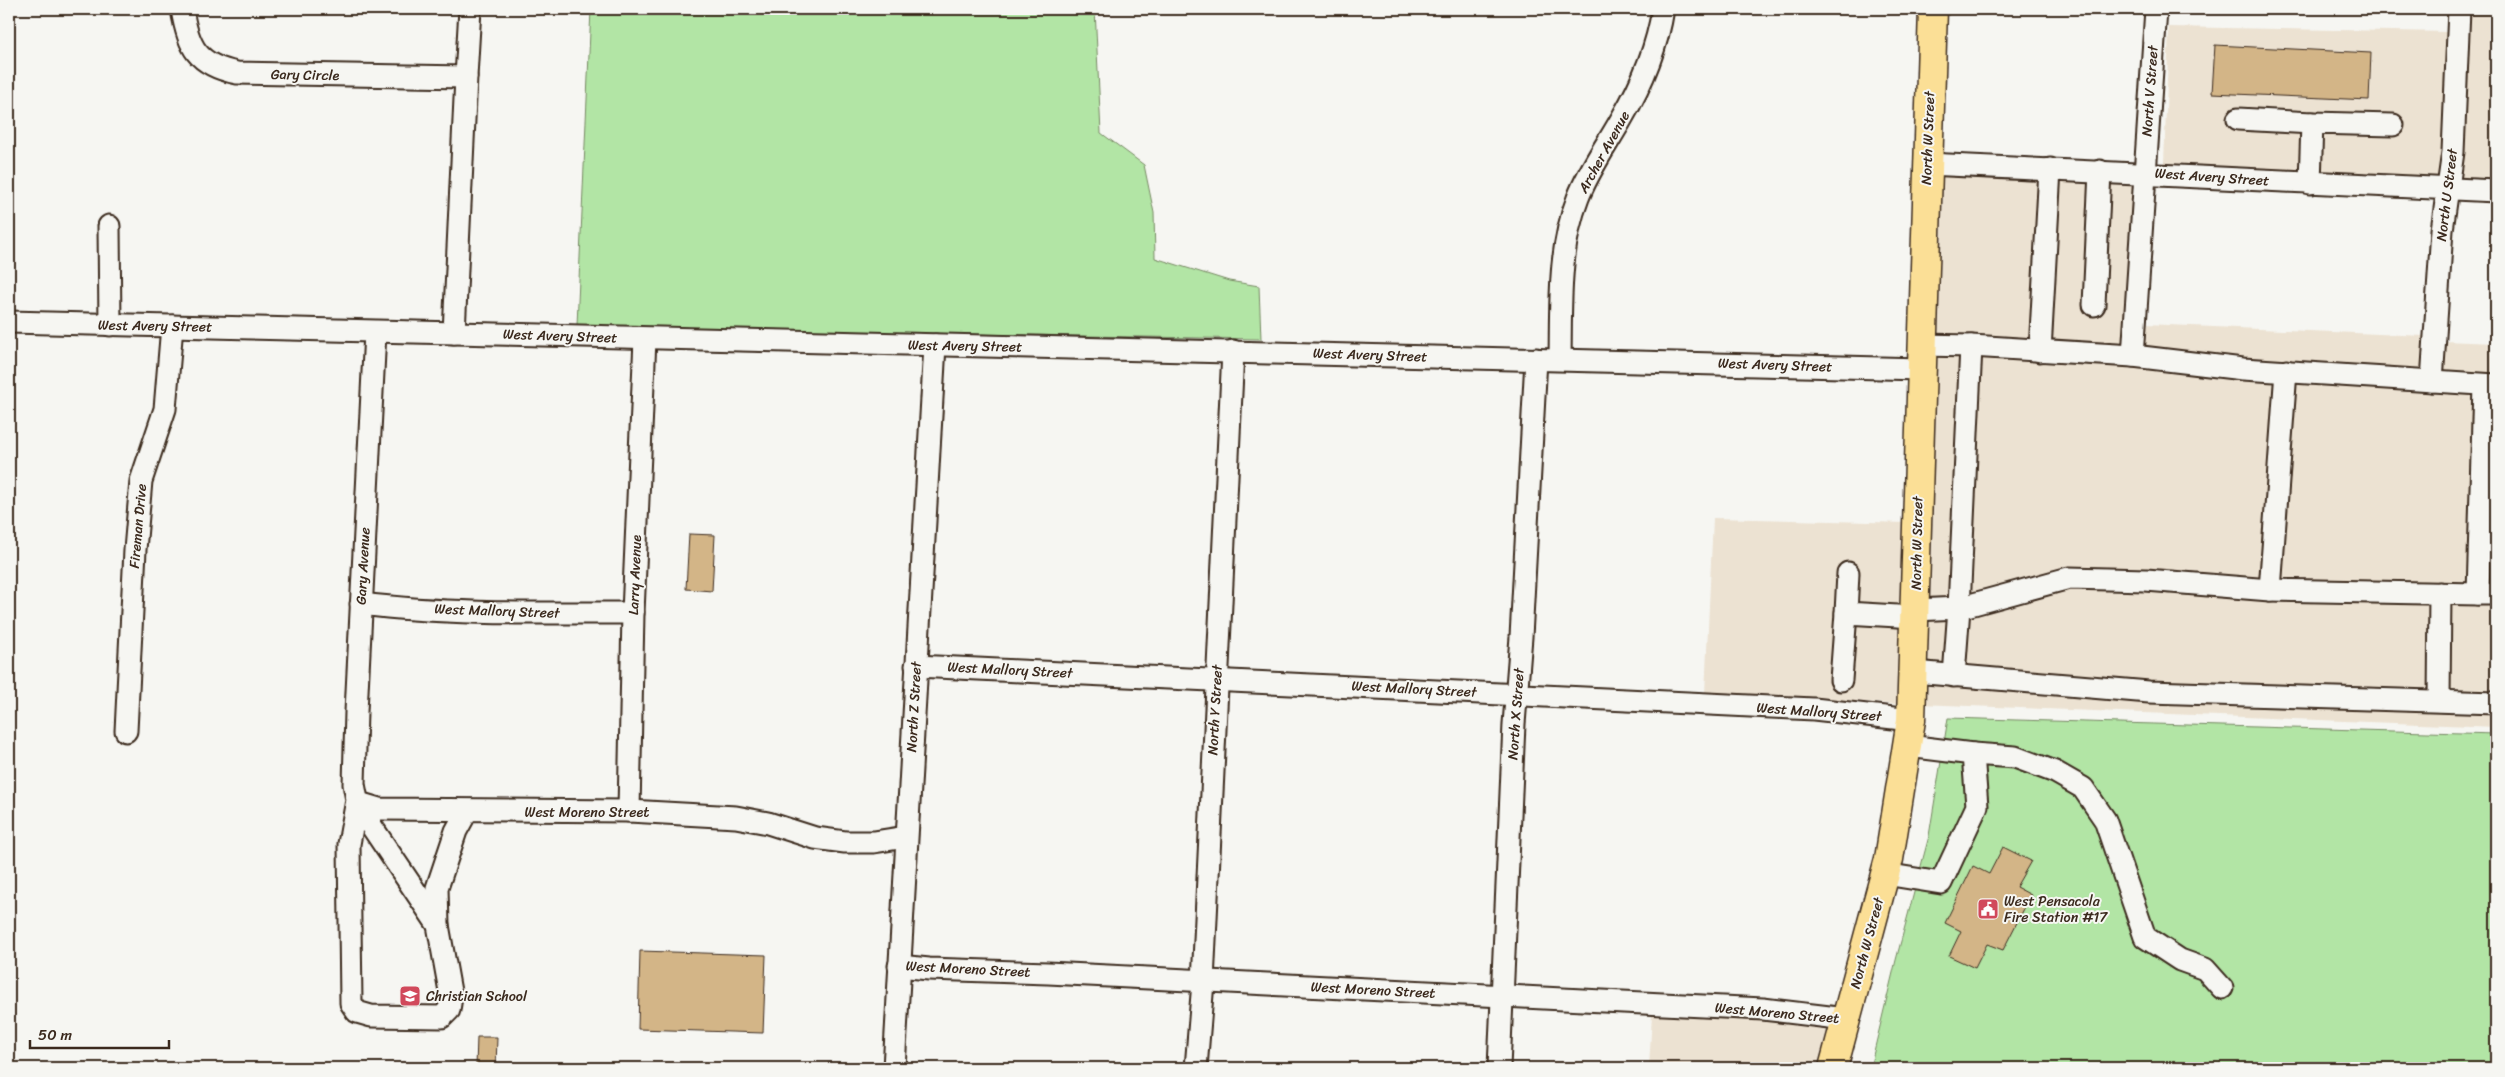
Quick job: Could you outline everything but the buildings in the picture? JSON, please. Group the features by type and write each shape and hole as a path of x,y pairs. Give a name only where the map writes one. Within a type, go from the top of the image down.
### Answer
{"main road":[{"name":"North W Street","path":"1833,1068 1885,874 1912,720 1927,164 1934,9"}],"street":[{"name":"Gary Circle","path":"182,9 186,33 192,48 202,59 225,71 237,73 466,77"},
{"path":"454,333 470,9"},
{"name":"Archer Avenue","path":"1560,359 1561,298 1567,234 1588,176 1640,86 1652,53 1663,9"},
{"name":"North V Street","path":"2133,356 2156,9"},
{"name":"North U Street","path":"2432,381 2442,230 2453,152 2460,9"},
{"path":"2238,119 2393,126"},
{"path":"2310,183 2312,123"},
{"name":"West Avery Street","path":"1927,164 2100,170 2225,180 2496,190"},
{"path":"2040,351 2050,169"},
{"path":"2094,305 2100,170"},
{"path":"109,226 110,325"},
{"name":"West Avery Street","path":"9,322 645,339 1536,359 1922,357 1970,346 2133,356 2286,371 2490,385"},
{"name":"Fireman Drive","path":"126,731 135,550 142,482 165,409 172,326"},
{"name":"Gary Avenue","path":"364,804 355,766 375,332"},
{"name":"Larry Avenue","path":"629,811 633,612 645,339"},
{"name":"North Z Street","path":"894,1068 935,345"},
{"path":"1954,676 1959,608 1970,346"},
{"name":"North Y Street","path":"1196,1068 1203,982 1232,351"},
{"name":"North X Street","path":"1499,1068 1516,696 1536,359"},
{"path":"2270,590 2286,371"},
{"path":"1846,613 1916,613 1959,608 2069,578 2146,580 2270,590 2487,594 2490,385"},
{"path":"1841,680 1848,573"},
{"path":"2439,700 2440,593"},
{"name":"West Mallory Street","path":"361,604 394,608 530,612 633,612"},
{"name":"West Mallory Street","path":"916,666 1814,709 1912,720"},
{"path":"1914,672 2149,692 2496,703"},
{"path":"1908,746 2015,757 2055,772 2083,788 2105,820 2145,937 2180,960 2205,969 2222,988"},
{"path":"1885,874 1941,883 1977,806 1974,754"},
{"path":"364,804 370,824 438,925"},
{"path":"364,804 349,844 348,922 351,1003 357,1012 370,1016 442,1017 449,1010 451,997 438,925 437,888 456,831 467,811"},
{"name":"West Moreno Street","path":"364,804 467,811 629,811 736,817 768,823 815,838 845,842 874,842 906,837"},
{"name":"West Moreno Street","path":"899,966 1763,1009 1846,1019"}],"shaded area":[{"path":"2469,9 2496,9 2496,180 2459,178"},
{"path":"2169,27 2449,32 2444,151 2440,177 2225,169 2164,163"},
{"path":"1941,175 2150,184 2145,324 2425,336 2423,392 2441,392 2443,341 2496,343 2496,727 1919,704"},
{"path":"1713,518 1908,523 1903,705 1814,698 1705,694"},
{"path":"1652,1014 1762,1020 1834,1029 1823,1068 1649,1068"}],"green space":[{"path":"591,9 1095,9 1101,133 1144,165 1154,213 1155,258 1229,281 1259,286 1261,339 793,331 577,325"},
{"path":"1948,718 2496,734 2496,1068 1870,1068 1929,836"}],"place":[{"name":"West Pensacola Fire Station #17","path":"1988,909"},
{"name":"Christian School","path":"410,996"}]}
